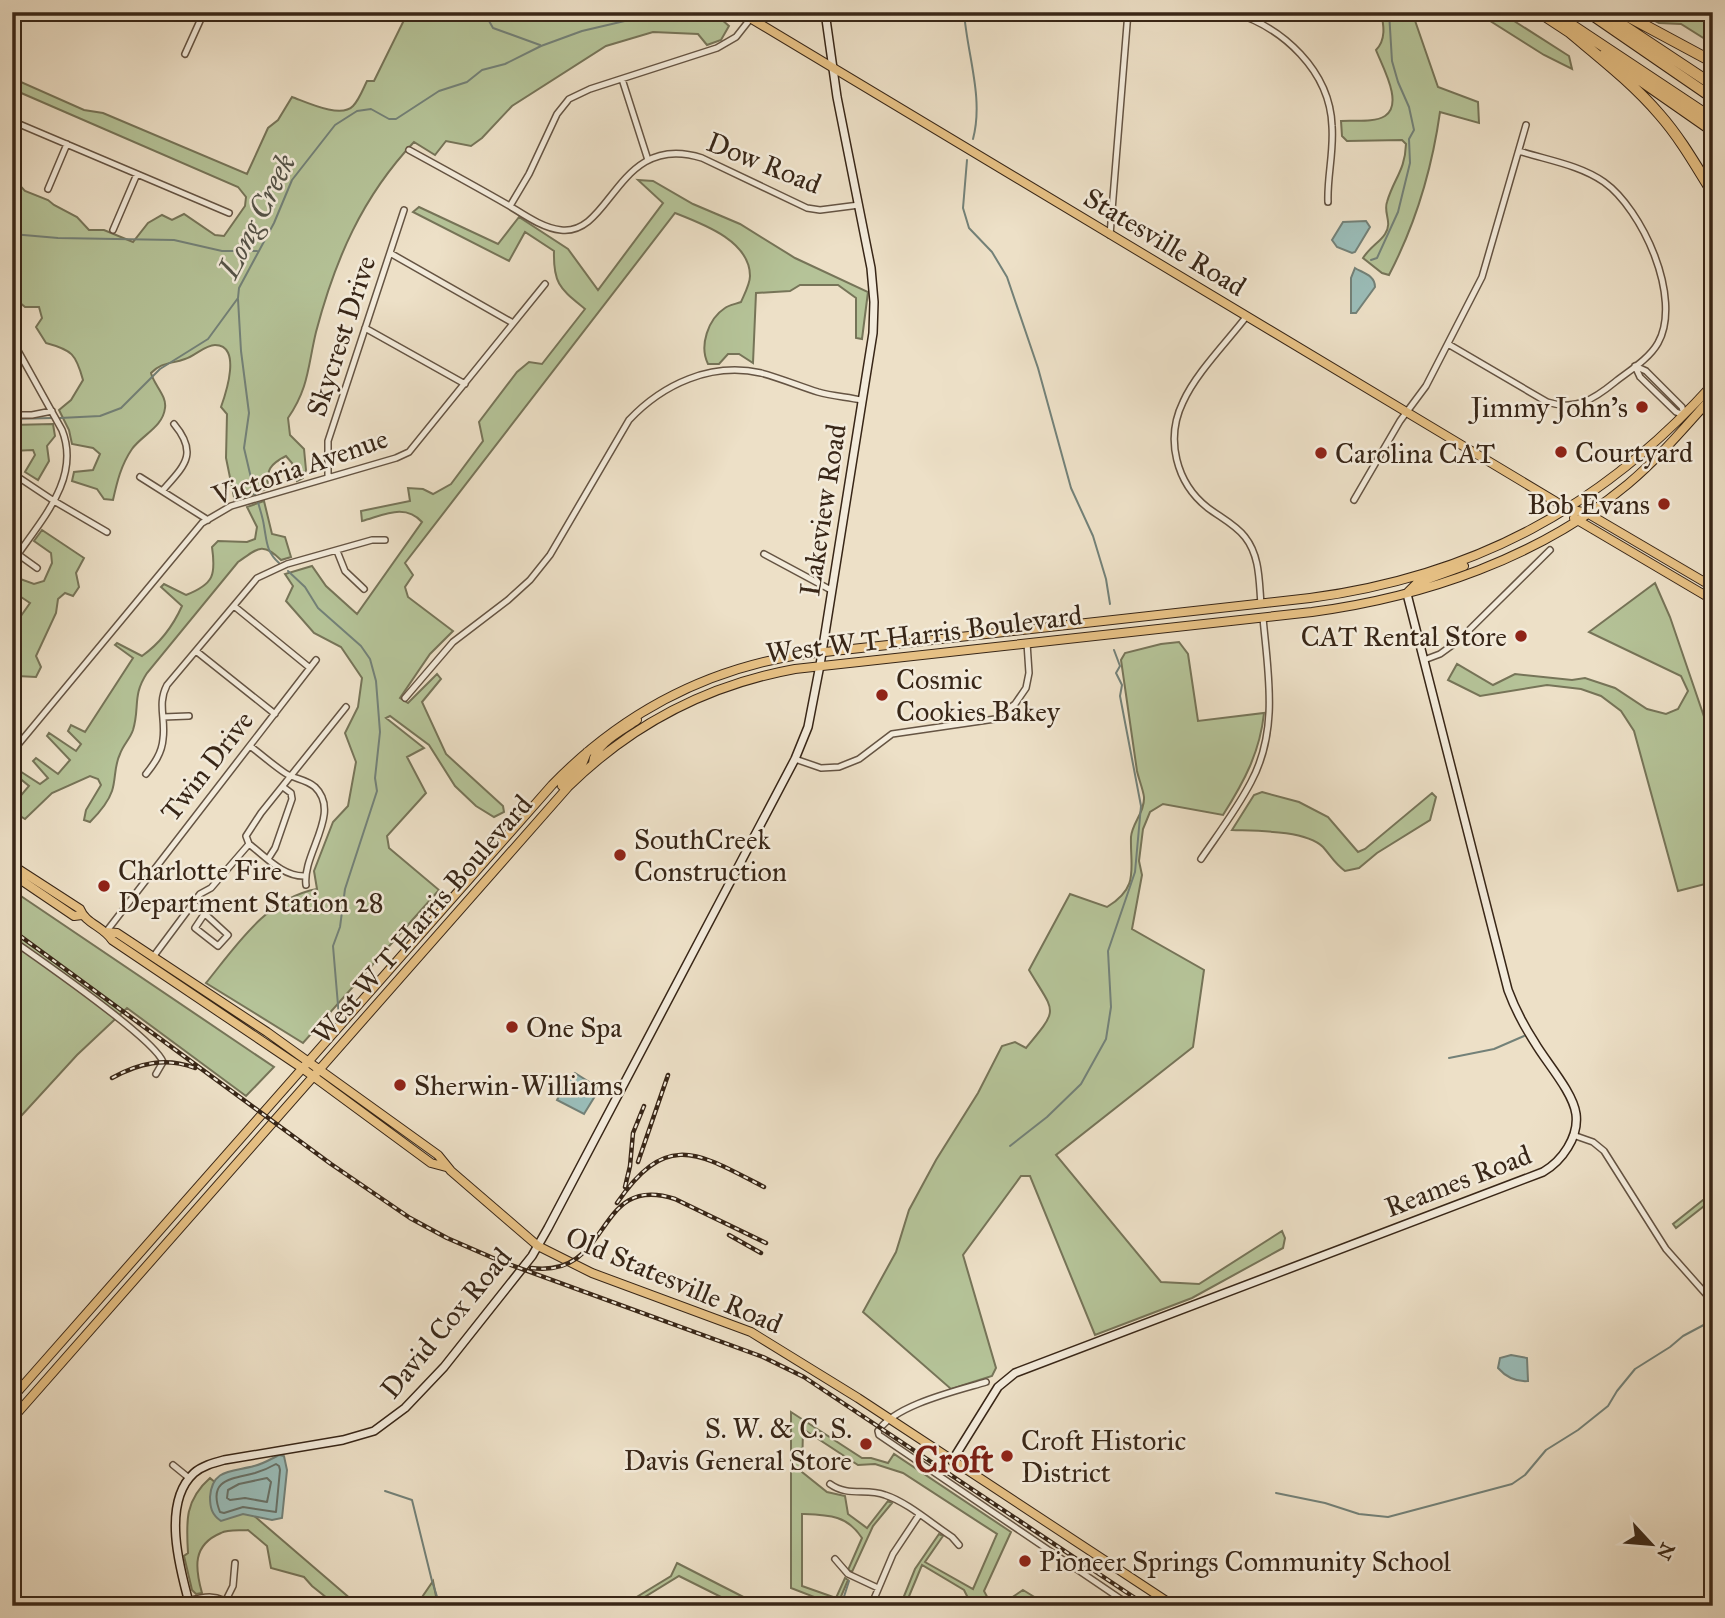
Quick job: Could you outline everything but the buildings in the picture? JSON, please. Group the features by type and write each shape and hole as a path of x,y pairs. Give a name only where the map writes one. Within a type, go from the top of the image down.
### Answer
{"highway":[{"path":"1539,12 1713,131"},
{"path":"1552,12 1713,119"},
{"path":"1588,12 1713,98"},
{"path":"1602,12 1713,85"},
{"path":"1620,12 1713,62"},
{"path":"1567,30 1625,80 1662,117 1713,193"}],"main road":[{"name":"Statesville Road","path":"740,12 1568,509 1587,513 1712,584"},
{"name":"Lakeview Road","path":"538,1246 795,759 808,727 873,333 874,302 871,268 837,97 825,12"},
{"name":"West W T Harris Boulevard","path":"12,1398 537,800 587,750 623,723 664,698 742,667 822,651 1328,596 1398,582 1450,566 1500,546 1568,509 1630,464 1684,415 1713,384"},
{"name":"West W T Harris Boulevard","path":"12,1419 529,831 593,764 644,726 702,695 765,674 1263,618 1348,607 1407,594 1489,566 1522,551 1587,513 1639,474 1709,407 1713,396"},
{"name":"Statesville Road","path":"1568,509 1576,520 1709,598"},
{"path":"1500,546 1463,567 1417,583 1407,594 1508,990 1524,1026 1572,1101 1576,1117 1573,1135"},
{"path":"593,764 594,754 602,746 664,698"},
{"path":"529,831 583,762 587,750"},
{"name":"Old Statesville Road","path":"12,865 80,909 82,915 106,932 112,940 305,1065 320,1069 439,1155 444,1164 538,1246 592,1273 751,1332 1174,1606"},
{"name":"Old Statesville Road","path":"12,874 74,916 82,915"},
{"name":"Old Statesville Road","path":"106,932 117,933 153,957 305,1065 313,1077 431,1163 444,1164"},
{"path":"363,1112 444,1164"},
{"name":"Reames Road","path":"952,1461 996,1390 1014,1373 1543,1172 1562,1157 1573,1135"},
{"name":"David Cox Road","path":"190,1478 200,1468 224,1460 353,1438 381,1427 405,1408 444,1367 538,1246"},
{"path":"189,1604 179,1564 176,1537 180,1498 190,1478"}],"street":[{"path":"185,54 204,12"},
{"path":"1110,235 1128,12"},
{"path":"1232,12 1261,24 1291,45 1311,65 1321,82 1329,102 1332,122 1328,202"},
{"path":"510,206 564,103 578,94 725,45 736,37 751,18"},
{"path":"409,150 555,229 577,229 591,219 626,176 648,160 622,79"},
{"path":"12,121 229,214"},
{"path":"1354,500 1406,413 1426,386 1485,271 1525,125"},
{"path":"48,189 67,144"},
{"path":"1448,344 1547,402 1573,405 1589,401 1635,366 1658,343 1666,314 1662,282 1640,222 1617,192 1596,176 1519,151"},
{"name":"Dow Road","path":"648,160 671,154 696,156 814,210 859,205"},
{"path":"113,230 137,174"},
{"name":"Skycrest Drive","path":"328,477 328,441 404,210"},
{"path":"390,253 513,323"},
{"name":"Victoria Avenue","path":"12,752 202,523 231,506 409,452 545,284"},
{"path":"1247,317 1183,401 1176,424 1175,449 1180,472 1192,492 1239,531 1251,545 1258,568 1261,604"},
{"path":"365,328 465,384"},
{"path":"12,340 67,440 68,457 66,476 54,501 15,552 12,563"},
{"path":"1635,366 1640,377 1675,411 1684,415"},
{"path":"405,698 453,642 530,580 550,555 629,420 643,405 671,385 709,372 749,371 820,392 861,400"},
{"path":"12,415 52,411"},
{"path":"163,490 188,458 188,449 182,434 174,424"},
{"path":"12,473 107,532"},
{"path":"140,477 208,520"},
{"path":"146,774 162,747 163,693 167,685 248,587 267,572 287,564 372,540 384,540"},
{"path":"1424,660 1440,654 1458,641 1550,550"},
{"path":"337,551 345,571 364,589"},
{"path":"15,552 37,568"},
{"path":"764,554 831,590"},
{"path":"1709,598 1712,584"},
{"path":"234,606 310,668"},
{"path":"1201,859 1251,782 1264,751 1270,690 1263,618"},
{"path":"795,759 821,768 839,768 859,759 892,734 995,719 1015,704 1026,688 1029,673 1027,643"},
{"path":"196,651 275,714"},
{"name":"Twin Drive","path":"106,932 316,660"},
{"path":"305,876 287,873 249,844 246,836 346,707"},
{"path":"163,717 189,716"},
{"path":"250,746 292,776 313,785 321,794 324,816 305,876 306,885"},
{"path":"268,859 275,848 292,799 284,787"},
{"path":"153,957 193,903 229,869 249,844"},
{"path":"193,903 205,913 228,935 218,946 195,928 205,913"},
{"path":"12,940 110,1012 151,1046 163,1062 156,1074"},
{"path":"1573,1135 1592,1142 1604,1151 1666,1248 1713,1302"},
{"path":"985,1382 925,1402 890,1420 878,1431 880,1437 1131,1606"},
{"path":"173,1465 190,1478"},
{"path":"830,1484 845,1492 877,1492 889,1496 952,1537 959,1545"},
{"path":"871,1606 892,1553 919,1515"},
{"path":"835,1559 848,1574 878,1588"},
{"path":"226,1601 233,1586 235,1563"},
{"path":"189,1604 212,1596 232,1606"}],"green space":[{"path":"408,12 713,12 729,26 721,40 707,45 698,34 653,32 606,46 512,106 471,146 446,141 435,155 414,142 365,207 332,280 316,332 304,386 288,418 290,435 304,449 306,470 303,478 297,481 292,463 286,456 270,468 268,488 235,502 226,458 227,414 221,407 230,361 223,347 215,345 185,359 163,365 151,373 164,399 163,415 128,455 113,500 104,499 97,489 72,481 74,472 93,470 100,454 93,448 72,444 69,430 59,410 71,400 83,380 78,364 72,354 46,343 36,327 42,318 39,307 25,307 12,296 12,177 25,191 48,200 77,217 89,230 104,230 133,242 148,223 162,215 172,220 184,214 215,235 224,236 245,206 246,197 238,187 12,89 12,78 84,110 103,113 247,174 268,128 278,120 292,97 332,110 348,110 353,106 367,81 374,81"},
{"path":"1381,12 1412,12 1438,87 1478,102 1479,123 1440,112 1421,196 1389,275 1382,273 1363,258 1387,230 1386,206 1404,161 1406,144 1402,140 1347,141 1342,136 1341,121 1375,120 1385,116 1390,110 1390,84 1376,50 1383,37"},
{"path":"1476,12 1500,12 1569,56 1572,69 1544,55"},
{"path":"1638,12 1704,12 1713,28 1713,44 1681,24 1659,23"},
{"path":"638,180 653,181 693,204 740,224 795,258 868,292 862,339 856,338 856,298 838,285 800,285 790,291 756,293 753,363 739,354 728,354 719,364 708,364 704,349 707,333 719,313 741,302 750,279 748,264 734,244 723,236 675,213 405,563 413,575 405,587 408,597 453,631 430,654 400,698 408,703 437,674 441,679 422,702 446,754 503,806 504,812 494,817 476,806 455,786 429,745 390,716 386,718 424,748 407,757 426,793 387,836 389,848 439,890 303,1043 206,983 241,939 268,913 299,894 317,889 314,871 333,822 348,806 356,762 345,733 358,707 362,678 341,647 314,633 286,601 293,586 285,574 312,566 326,586 357,614 422,522 409,513 401,512 362,521 361,511 410,501 408,488 423,489 433,494 451,484 483,441 479,422 517,372 529,362 542,364 585,309 560,285 555,272 554,251 525,232 509,261 413,212 419,207 498,244 519,217 568,249 598,290 663,203"},
{"path":"53,424 55,436 47,446 49,461 38,480 25,472 35,455 33,450 12,451 12,425"},
{"path":"264,501 272,534 285,537 291,557 281,560 269,550 260,549 238,562 147,673 139,688 133,730 118,759 112,791 103,808 90,822 84,820 86,810 101,785 98,779 90,776 52,793 25,819 17,814 19,810 12,805 12,796 18,799 29,786 12,772 12,766 40,784 48,778 33,761 36,758 58,774 70,760 47,736 49,733 76,751 81,744 68,731 71,725 85,732 133,658 115,645 117,643 142,656 154,646 170,627 182,606 161,587 164,584 186,595 208,582 214,565 212,547 218,541 247,542 255,539 257,527 247,507"},
{"path":"42,530 84,558 76,573 79,587 73,596 65,593 58,599 56,613 36,656 41,667 36,677 17,676 12,681 12,649 16,623 30,603 12,591 12,576 34,584 44,581 52,563 51,553 34,541"},
{"path":"1655,583 1670,617 1713,743 1713,882 1678,891 1634,731 1621,711 1601,696 1581,689 1547,685 1480,696 1448,680 1457,664 1493,685 1515,674 1572,680 1585,678 1615,688 1647,709 1666,714 1678,709 1688,691 1681,676 1589,632"},
{"path":"1179,642 1188,654 1198,721 1264,713 1259,741 1250,766 1223,815 1163,804 1150,812 1143,829 1139,861 1142,875 1132,929 1204,970 1193,1047 1056,1155 1161,1282 1199,1284 1282,1231 1285,1238 1283,1248 1192,1298 1095,1335 1030,1176 1021,1176 963,1255 996,1368 992,1376 951,1389 863,1312 896,1252 909,1210 936,1160 978,1093 1002,1046 1015,1042 1026,1048 1049,1017 1048,1003 1029,970 1070,894 1107,907 1125,892 1129,884 1132,868 1131,837 1143,808 1144,797 1137,771 1121,660 1125,653"},
{"path":"1262,792 1299,802 1328,817 1358,852 1432,793 1436,797 1430,820 1377,853 1359,868 1345,871 1323,847 1305,837 1280,832 1232,830 1254,795"},
{"path":"12,890 274,1067 246,1096 127,1008 77,1055 12,1126"},
{"path":"1713,1192 1713,1199 1676,1228 1673,1224"},
{"path":"791,1412 862,1458 888,1463 894,1454 1011,1532 984,1591 992,1606 972,1606 964,1590 922,1565 905,1606 900,1606 915,1569 939,1534 943,1536 925,1562 973,1589 997,1534 903,1473 875,1464 858,1465 803,1429 802,1472 827,1492 845,1496 848,1514 867,1528 888,1501 892,1503 873,1526 852,1572 848,1570 862,1538 856,1530 836,1518 802,1514 802,1586 836,1598 845,1578 848,1580 837,1606 814,1606 817,1598 791,1588"},
{"path":"210,1478 359,1606 337,1606 304,1577 271,1568 267,1546 248,1530 224,1532 205,1544 200,1551 197,1566 202,1593 196,1594 192,1590 184,1556 188,1553 187,1521 196,1494"},
{"path":"677,1563 761,1606 739,1606 679,1576 630,1606 622,1606 671,1576"},
{"path":"433,1581 438,1606 416,1606"},
{"path":"1023,1590 1049,1606 1028,1606 1023,1603 1019,1606 999,1606"}],"water":[{"path":"1366,221 1370,227 1355,252 1337,247 1332,240 1343,222"},
{"path":"1355,268 1371,277 1375,287 1356,313 1351,313 1351,278"},
{"path":"575,1073 597,1087 595,1096 584,1114 557,1100 568,1078"},
{"path":"1511,1355 1527,1358 1528,1381 1512,1378 1498,1368 1500,1358"},
{"path":"279,1455 284,1456 287,1470 282,1518 272,1520 243,1514 221,1521 215,1516 210,1497 219,1476 261,1464"}],"waterway":[{"path":"484,12 493,28 540,45"},
{"name":"Long Creek","path":"60,418 100,416 121,408 160,369 208,339 238,298 239,288 274,223 292,180 335,125 357,111 371,109 389,119 396,119 439,91 467,82 482,70 505,64 541,46 582,31 663,12"},
{"path":"964,12 976,92 973,139"},
{"path":"1371,260 1377,258 1398,212 1410,163 1409,139 1414,130 1409,107 1392,61 1389,12"},
{"path":"967,160 963,208 969,228 992,252 1007,277 1038,368 1071,488 1093,536 1106,579 1110,604"},
{"path":"12,234 58,238 174,240 222,251 257,251"},
{"path":"238,299 249,413 244,448 255,495"},
{"name":"Long Creek","path":"12,419 52,418"},
{"path":"258,502 268,546 279,563"},
{"path":"288,571 305,587 318,608 361,646 370,659 376,681 380,732 375,778 377,791 345,889 340,927 333,946 339,1017"},
{"path":"1010,1146 1047,1117 1081,1084 1106,1039 1111,1007 1108,951 1135,872 1141,806 1120,696 1122,685 1116,673 1120,666 1114,650"},
{"path":"1449,1058 1494,1049 1524,1036"},
{"path":"1276,1493 1325,1503 1359,1514 1388,1517 1512,1484 1525,1475 1546,1450 1578,1430 1608,1406 1635,1369 1683,1336 1713,1320"},
{"path":"385,1491 412,1500 440,1606"},
{"path":"841,1606 849,1581"}],"railway":[{"path":"12,930 331,1164 410,1218 500,1261 763,1357 804,1377 1147,1606"},
{"path":"112,1078 152,1063 173,1063 195,1068"},
{"path":"638,1162 668,1075"},
{"path":"625,1187 633,1133 644,1106"},
{"path":"617,1203 635,1180 652,1165 668,1157 684,1155 720,1165 764,1187"},
{"path":"531,1268 558,1267 577,1258 615,1212 630,1200 649,1195 675,1199 766,1243"},
{"path":"729,1235 761,1253"}],"place":[{"name":"Jimmy John's","path":"1642,407"},
{"name":"Courtyard","path":"1561,452"},
{"name":"Carolina CAT","path":"1321,453"},
{"name":"Bob Evans","path":"1664,504"},
{"name":"CAT Rental Store","path":"1521,636"},
{"name":"Cosmic Cookies Bakey","path":"882,695"},
{"name":"SouthCreek Construction","path":"620,855"},
{"name":"Charlotte Fire Department Station 28","path":"104,886"},
{"name":"One Spa","path":"512,1027"},
{"name":"Sherwin-Williams","path":"400,1085"},
{"name":"S. W. & C. S. Davis General Store","path":"866,1444"},
{"name":"Croft Historic District","path":"1007,1456"},
{"name":"Pioneer Springs Community School","path":"1025,1561"}],"district":[{"name":"Croft","path":"954,1460"}]}
